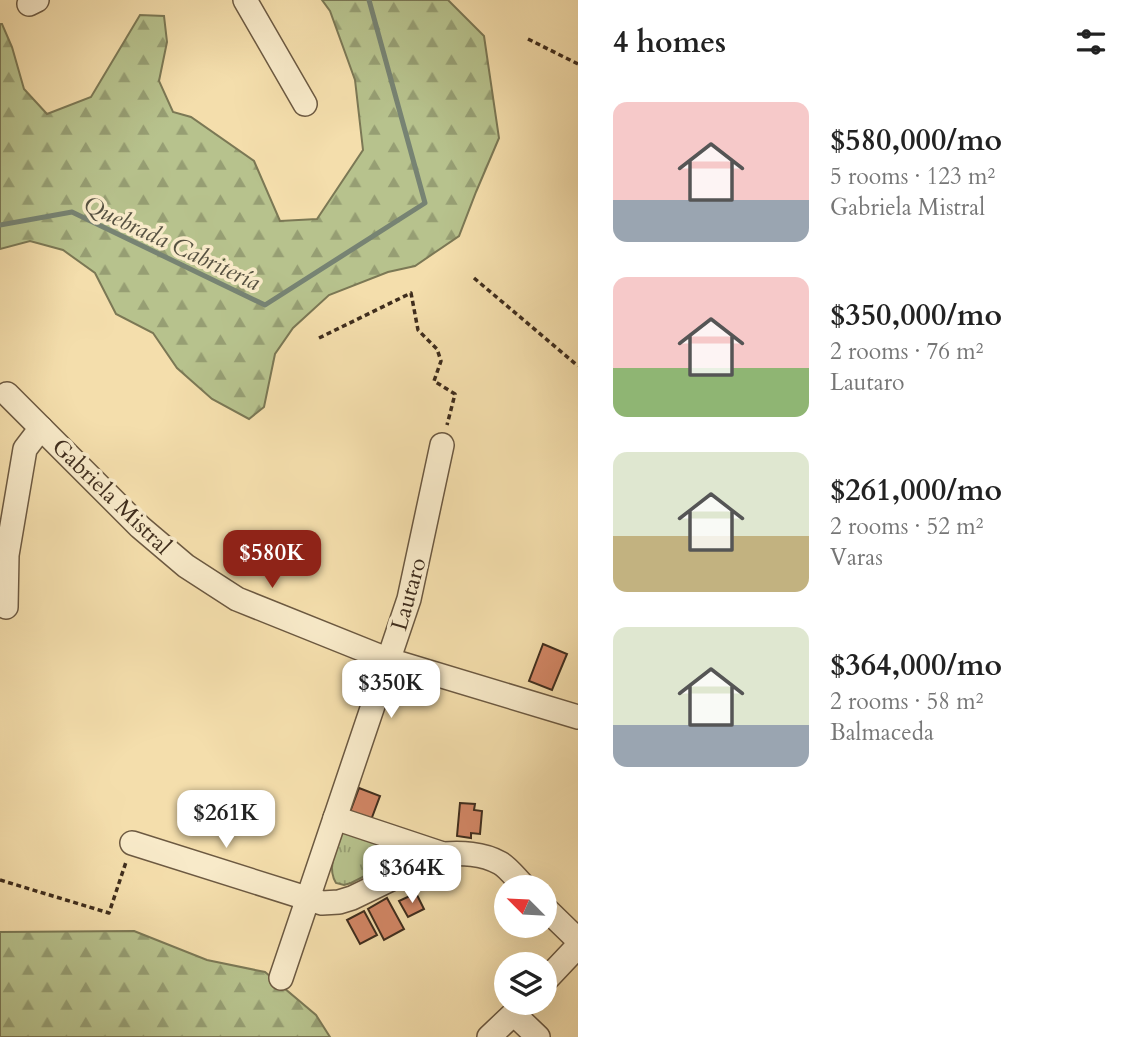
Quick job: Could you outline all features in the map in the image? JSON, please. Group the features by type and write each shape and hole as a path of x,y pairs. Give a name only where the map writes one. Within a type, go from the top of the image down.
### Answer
{"street":[{"path":"245,0 305,104"},
{"name":"Gabriela Mistral","path":"7,394 140,527 186,566 237,599 389,660 578,717"},
{"path":"6,607 7,555 25,449 41,428"},
{"name":"Lautaro","path":"281,978 415,577 442,445"},
{"path":"335,818 443,854 480,856 501,863 513,875"},
{"path":"132,843 322,903 352,898 443,854"},
{"path":"557,920 578,940"},
{"path":"557,968 578,946"},
{"path":"489,1037 513,1015"},
{"path":"524,1015 538,1037"}],"path":[{"path":"528,39 578,64"},
{"path":"474,278 578,366"},
{"path":"319,338 411,293 418,330 437,349 440,361 434,381 455,394 442,445"},
{"path":"0,880 109,913 132,843"}],"green space":[{"path":"322,0 448,0 484,36 499,138 459,236 415,266 388,272 329,295 293,328 275,354 264,407 249,419 212,399 177,368 153,333 116,314 95,273 63,250 30,241 0,249 0,24 12,47 24,89 47,114 91,97 140,15 164,16 167,42 159,81 173,112 191,117 254,161 280,221 317,219 363,150 355,80 330,11"},
{"path":"343,831 412,852 351,883 336,883 332,864"},
{"path":"134,931 207,960 265,972 316,1015 330,1037 0,1037 0,932"}],"building":[{"path":"543,644 567,654 552,690 529,681"},
{"path":"359,659 371,663 362,689 349,685"},
{"path":"359,788 380,796 371,820 350,812"},
{"path":"460,803 475,804 474,810 482,811 480,834 471,833 471,838 457,836"},
{"path":"416,893 424,909 408,917 399,901"},
{"path":"387,898 404,929 384,940 368,909"},
{"path":"364,911 377,935 360,944 347,920"}],"waterway":[{"name":"Quebrada Cabritería","path":"0,225 72,212 265,305 425,203 369,0"}]}
